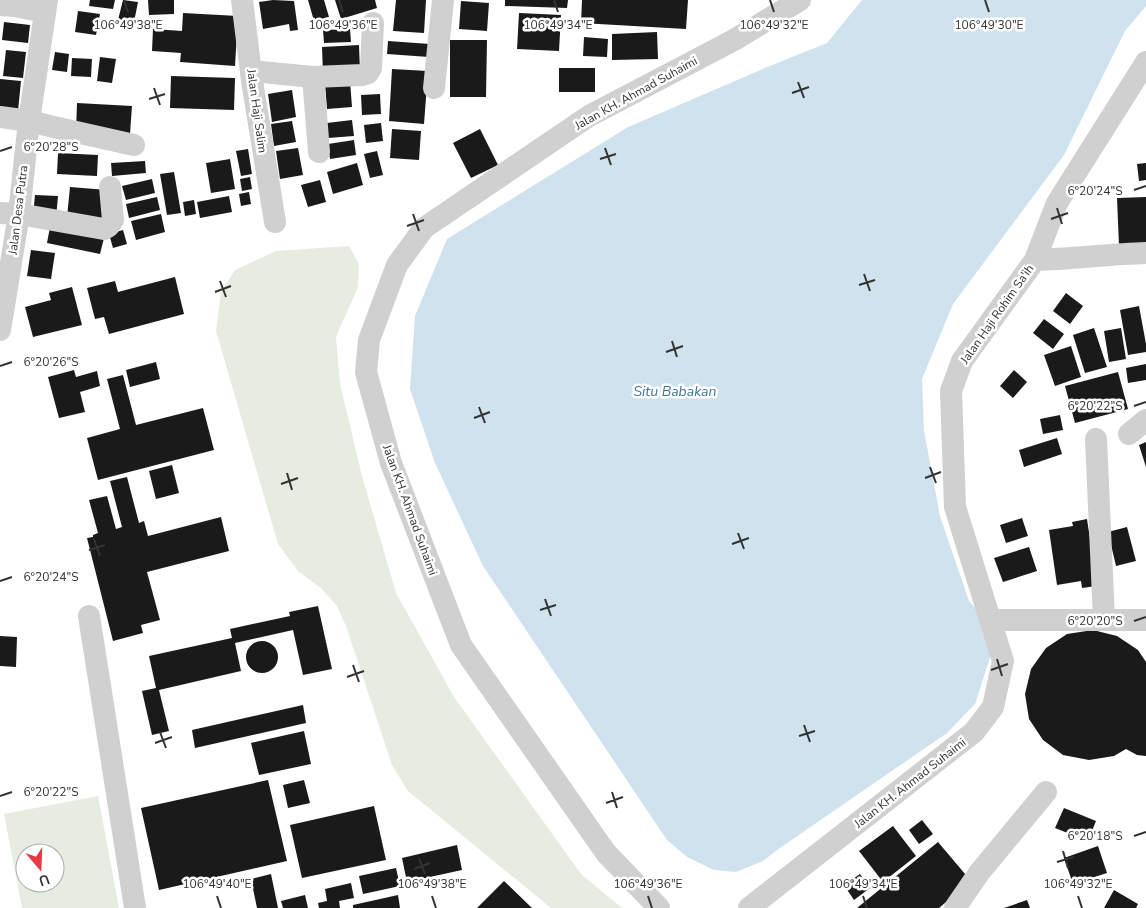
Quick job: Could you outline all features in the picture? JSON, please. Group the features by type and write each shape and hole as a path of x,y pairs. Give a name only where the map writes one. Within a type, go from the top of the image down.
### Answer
{"street":[{"name":"Jalan Haji Salim","path":"242,0 251,71 275,222"},
{"path":"434,88 443,0"},
{"name":"Jalan KH. Ahmad Suhaimi","path":"659,908 606,853 461,645 391,463 366,372 369,340 397,264 424,228 589,116 734,40 800,0"},
{"path":"0,5 46,6"},
{"name":"Jalan Desa Putra","path":"0,330 10,214 29,120 46,6"},
{"path":"251,71 313,77 362,75 368,73 371,68 373,23"},
{"name":"Jalan Haji Rohim Sa'ih","path":"990,620 955,507 951,391 962,361 1035,260 1057,203 1146,62"},
{"path":"313,77 320,152"},
{"path":"0,117 29,120 134,145"},
{"path":"10,214 104,229 113,220 110,187"},
{"path":"1035,260 1146,253"},
{"path":"1096,439 1104,620"},
{"path":"89,616 135,908"},
{"path":"990,620 1146,620"},
{"name":"Jalan KH. Ahmad Suhaimi","path":"750,908 974,732 993,707 1003,660 990,620"},
{"path":"955,908 979,873 1046,792"}],"shaded area":[{"path":"349,246 359,264 358,287 336,337 340,384 362,476 396,593 454,697 581,874 622,908 551,908 408,791 392,765 346,626 337,606 322,589 298,571 278,544 216,331 221,292 235,270 276,251"},
{"path":"98,796 119,908 22,908 19,893 65,893 65,843 15,843 15,871 4,814"}],"water":[{"name":"Situ Babakan","path":"862,0 1146,0 1146,6 1125,31 1064,155 953,304 922,379 924,431 940,516 969,601 990,624 995,642 975,704 947,733 763,861 736,872 714,870 687,857 667,840 483,566 435,463 410,389 415,316 447,239 628,127 827,43"}],"building":[{"path":"90,0 115,0 113,9 89,6"},
{"path":"123,0 138,2 133,27 117,24"},
{"path":"148,0 174,0 174,14 149,15"},
{"path":"273,0 294,1 298,30 290,31 289,24 263,29 259,2"},
{"path":"308,0 324,0 329,17 314,21"},
{"path":"335,0 375,0 377,8 341,19"},
{"path":"396,0 426,0 424,33 393,31"},
{"path":"505,0 568,0 567,8 505,6"},
{"path":"582,0 688,0 686,29 581,23"},
{"path":"461,1 489,3 487,31 459,29"},
{"path":"78,11 100,14 96,35 75,32"},
{"path":"183,13 238,16 235,66 180,62 181,53 152,51 153,29 182,31"},
{"path":"519,13 561,15 559,51 517,49"},
{"path":"4,22 30,25 28,43 2,40"},
{"path":"350,29 351,42 324,43 323,30"},
{"path":"657,32 658,59 612,60 612,34"},
{"path":"584,37 608,39 607,57 583,56"},
{"path":"450,40 487,40 486,97 450,97"},
{"path":"388,41 430,44 429,57 387,54"},
{"path":"359,45 360,72 323,75 322,47"},
{"path":"6,50 26,52 23,78 3,76"},
{"path":"55,52 69,54 67,72 52,70"},
{"path":"100,57 116,59 112,83 97,81"},
{"path":"72,58 92,59 91,77 71,76"},
{"path":"559,68 595,68 595,92 559,92"},
{"path":"392,69 428,71 424,124 389,121"},
{"path":"171,76 235,78 234,110 170,108"},
{"path":"0,79 21,81 18,111 0,109"},
{"path":"350,81 352,107 327,109 325,83"},
{"path":"292,90 296,117 272,122 268,94"},
{"path":"380,94 381,114 362,115 361,95"},
{"path":"77,103 132,106 130,134 76,131"},
{"path":"352,120 354,136 328,138 327,123"},
{"path":"292,121 296,142 274,146 271,124"},
{"path":"381,123 383,141 366,143 364,125"},
{"path":"392,129 421,131 419,160 390,158"},
{"path":"480,129 498,165 471,178 453,143"},
{"path":"354,140 356,155 330,159 328,144"},
{"path":"298,148 303,175 280,179 276,151"},
{"path":"248,149 252,174 241,176 236,151"},
{"path":"377,151 383,175 370,178 364,154"},
{"path":"58,153 98,155 97,176 57,174"},
{"path":"230,159 235,189 211,193 206,163"},
{"path":"145,161 146,173 112,176 111,163"},
{"path":"357,163 363,185 333,194 327,172"},
{"path":"1146,163 1146,180 1139,181 1137,164"},
{"path":"174,172 181,213 167,215 160,174"},
{"path":"250,177 252,189 242,191 240,179"},
{"path":"152,179 155,193 126,200 122,186"},
{"path":"320,180 326,202 308,207 301,185"},
{"path":"70,187 107,190 104,221 67,217"},
{"path":"249,192 251,204 241,206 239,194"},
{"path":"35,195 58,196 56,218 33,216"},
{"path":"229,196 232,212 200,218 197,202"},
{"path":"157,197 160,210 129,218 126,204"},
{"path":"1146,197 1146,244 1119,246 1117,198"},
{"path":"194,200 196,214 185,216 183,202"},
{"path":"161,214 165,232 136,240 131,221"},
{"path":"50,227 104,238 100,254 47,243"},
{"path":"123,230 127,244 113,248 109,234"},
{"path":"31,250 55,253 51,279 27,276"},
{"path":"175,277 184,314 109,334 104,317 95,319 87,288 115,281 118,292"},
{"path":"72,287 82,325 33,337 25,307 51,300 49,293"},
{"path":"1066,293 1083,306 1070,324 1053,311"},
{"path":"1139,306 1146,352 1128,355 1120,310"},
{"path":"1044,319 1064,334 1053,349 1033,333"},
{"path":"1094,328 1107,367 1085,373 1073,335"},
{"path":"1121,328 1126,359 1109,362 1104,331"},
{"path":"1071,346 1081,377 1055,386 1044,355"},
{"path":"156,362 160,379 130,387 126,370"},
{"path":"1146,364 1146,380 1128,383 1126,368"},
{"path":"74,370 76,377 97,371 100,386 80,392 85,412 59,418 48,377"},
{"path":"1014,370 1027,382 1013,398 1000,386"},
{"path":"1118,372 1128,409 1075,423 1065,386"},
{"path":"123,375 136,425 203,408 214,450 98,480 87,438 120,429 107,379"},
{"path":"1060,415 1063,430 1043,434 1040,419"},
{"path":"1057,438 1062,454 1024,467 1019,450"},
{"path":"1146,442 1146,467 1139,445"},
{"path":"172,465 179,493 156,499 149,471"},
{"path":"127,477 139,523 144,521 148,536 221,517 229,551 147,572 160,620 141,625 143,633 113,641 87,538 93,537 93,535 98,533 89,500 107,496 116,529 122,527 110,481"},
{"path":"1022,518 1028,536 1006,543 1000,525"},
{"path":"1087,519 1097,586 1082,588 1081,581 1057,585 1049,530 1073,526 1072,522"},
{"path":"1127,527 1136,561 1116,566 1108,532"},
{"path":"1029,547 1037,571 1003,582 994,558"},
{"path":"318,606 332,669 303,675 293,630 235,643 241,671 159,690 169,731 152,735 142,691 156,688 149,656 232,638 230,629 290,616 289,612"},
{"path":"1093,630 1117,636 1138,650 1146,662 1146,756 1137,755 1126,749 1114,756 1089,760 1063,755 1043,740 1029,719 1025,694 1031,669 1046,648 1067,634"},
{"path":"0,636 17,637 16,667 0,666"},
{"path":"262,641 273,646 278,657 273,668 262,673 251,668 246,657 251,646"},
{"path":"303,705 306,723 195,748 192,730"},
{"path":"304,731 311,764 259,775 251,743"},
{"path":"268,780 287,861 159,890 141,808"},
{"path":"304,780 310,803 288,808 283,785"},
{"path":"374,806 386,860 302,878 290,825"},
{"path":"1064,808 1096,821 1088,841 1055,828"},
{"path":"922,820 933,834 919,844 909,830"},
{"path":"893,826 916,856 883,882 859,851"},
{"path":"938,842 971,881 939,908 857,908"},
{"path":"457,845 462,870 407,882 402,858"},
{"path":"1098,846 1107,873 1073,884 1064,858"},
{"path":"396,868 400,886 363,894 359,876"},
{"path":"271,874 278,908 257,908 251,879"},
{"path":"860,874 870,888 854,900 844,885"},
{"path":"504,881 532,908 477,908"},
{"path":"351,883 354,898 339,901 340,908 319,908 318,903 327,901 325,889"},
{"path":"1114,890 1138,904 1136,908 1104,908"},
{"path":"305,895 308,908 283,908 281,901"},
{"path":"398,895 400,908 353,908 353,905"},
{"path":"1027,900 1030,908 1004,908"}]}
